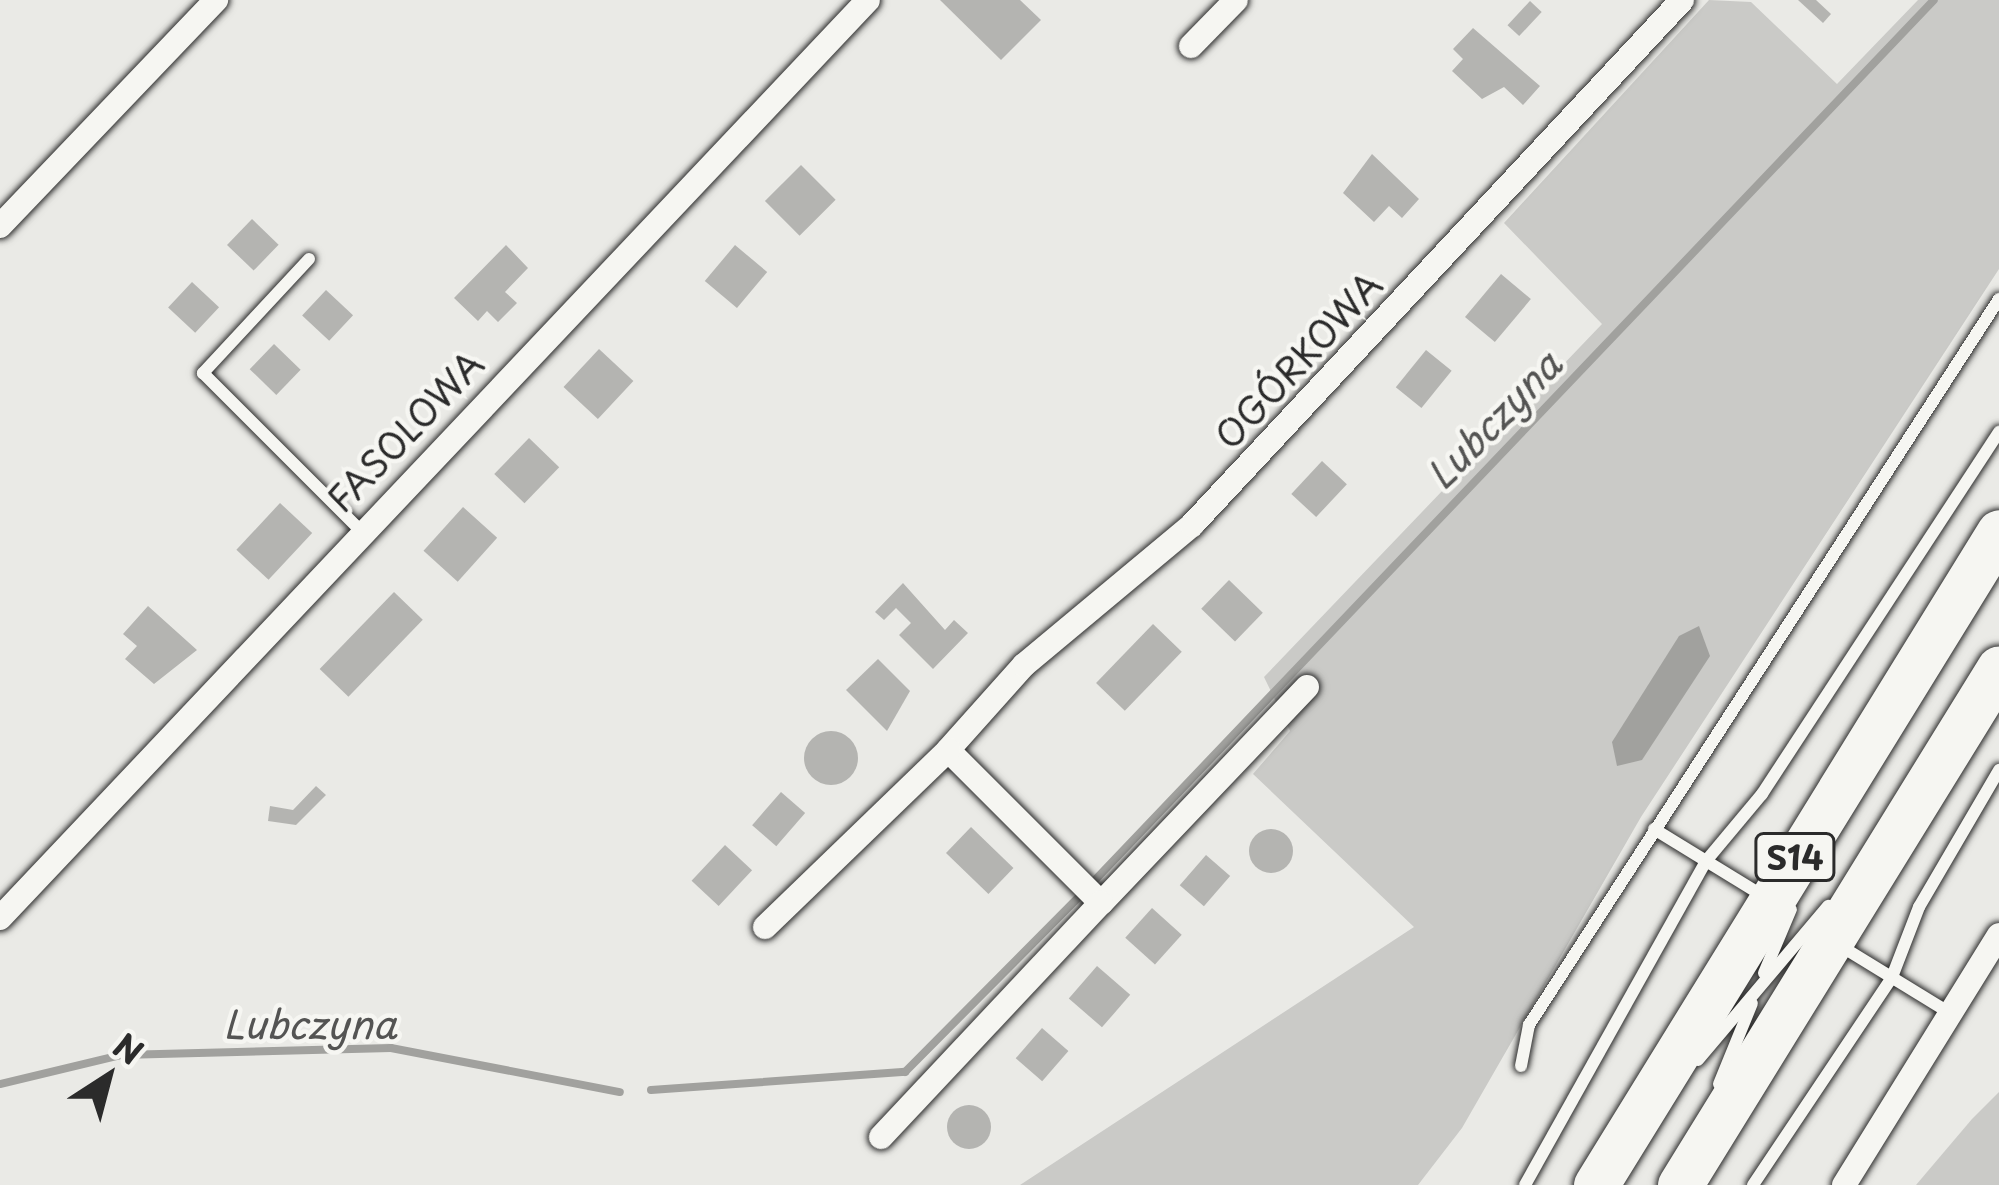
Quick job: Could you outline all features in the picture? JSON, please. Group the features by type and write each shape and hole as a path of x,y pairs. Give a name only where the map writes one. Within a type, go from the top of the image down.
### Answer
{"highway":[{"name":"S14","path":"1602,1175 1999,532"},
{"name":"S14","path":"1678,1185 1999,668"}],"street":[{"path":"0,226 217,0"},
{"path":"1191,46 1236,0"},
{"name":"OGÓRKOWA","path":"765,928 948,750 1024,665 1192,525 1682,0"},
{"name":"FASOLOWA","path":"0,917 359,529 864,1"},
{"path":"881,1137 1307,687"},
{"path":"948,750 1101,903"},
{"path":"1844,1185 1999,935"}],"lane":[{"path":"309,260 203,373 359,529"},
{"path":"1521,1066 1529,1025 1999,298"},
{"path":"1525,1185 1706,861 1762,794 1999,432"},
{"path":"1754,1185 1892,977 1919,907 1999,770"},
{"path":"1678,1185 1846,774"},
{"path":"1602,1175 1907,813"},
{"path":"1654,829 1769,899"},
{"path":"1830,939 1950,1013"}],"shaded area":[{"path":"1709,0 1751,2 1837,84 1918,0 1999,0 1999,269 1641,817 1462,1128 1418,1185 1020,1185 1414,927 1253,774 1290,731 1264,677 1602,324 1504,223"},
{"path":"1699,626 1710,656 1642,760 1617,766 1612,742 1679,636"},
{"path":"1999,1092 1999,1185 1916,1185 1972,1119"}],"building":[{"path":"940,0 1020,0 1041,20 1001,60"},
{"path":"1798,0 1816,0 1831,14 1823,23"},
{"path":"1530,1 1542,12 1519,36 1507,25"},
{"path":"1473,28 1540,86 1523,105 1504,87 1482,99 1452,71 1463,59 1453,49"},
{"path":"1372,154 1419,199 1402,218 1389,206 1374,222 1343,193"},
{"path":"801,165 836,200 800,236 765,201"},
{"path":"252,219 279,245 254,271 227,245"},
{"path":"506,245 528,268 505,292 517,303 498,322 487,311 478,321 454,298"},
{"path":"735,245 767,272 737,308 705,281"},
{"path":"1501,274 1531,299 1495,342 1465,317"},
{"path":"192,282 219,307 195,333 168,308"},
{"path":"326,290 353,315 329,341 302,316"},
{"path":"274,344 301,370 276,395 250,369"},
{"path":"599,349 633,381 598,419 564,387"},
{"path":"1426,350 1452,371 1421,408 1396,387"},
{"path":"529,438 559,467 524,503 494,474"},
{"path":"1322,461 1347,484 1316,517 1291,494"},
{"path":"280,503 312,533 269,580 236,550"},
{"path":"463,507 497,538 458,582 424,551"},
{"path":"1229,580 1263,613 1235,641 1201,609"},
{"path":"903,583 945,630 954,620 968,633 933,669 899,635 911,623 896,608 884,620 875,612"},
{"path":"394,592 423,620 348,697 320,669"},
{"path":"148,606 197,650 154,684 125,659 137,646 123,634"},
{"path":"1153,624 1182,652 1125,711 1096,683"},
{"path":"878,659 910,691 887,731 846,690"},
{"path":"831,731 850,739 858,758 850,777 831,785 812,777 804,758 812,739"},
{"path":"316,786 326,795 296,825 268,821 270,806 293,810"},
{"path":"781,792 805,813 776,846 752,825"},
{"path":"971,827 1013,868 988,894 946,853"},
{"path":"1271,829 1286,836 1293,851 1286,866 1271,873 1256,866 1249,851 1256,836"},
{"path":"725,845 752,870 719,906 692,881"},
{"path":"1206,855 1230,876 1204,906 1180,885"},
{"path":"1152,908 1182,935 1155,964 1125,938"},
{"path":"1097,966 1130,995 1102,1027 1069,998"},
{"path":"1042,1028 1068,1051 1042,1081 1016,1058"},
{"path":"969,1105 984,1112 991,1127 984,1142 969,1149 954,1142 947,1127 954,1112"}],"waterway":[{"name":"Lubczyna","path":"1096,879 1934,0"},
{"name":"Lubczyna","path":"651,1090 905,1072 1077,899"},
{"name":"Lubczyna","path":"0,1084 121,1055 391,1048 620,1092"}]}
